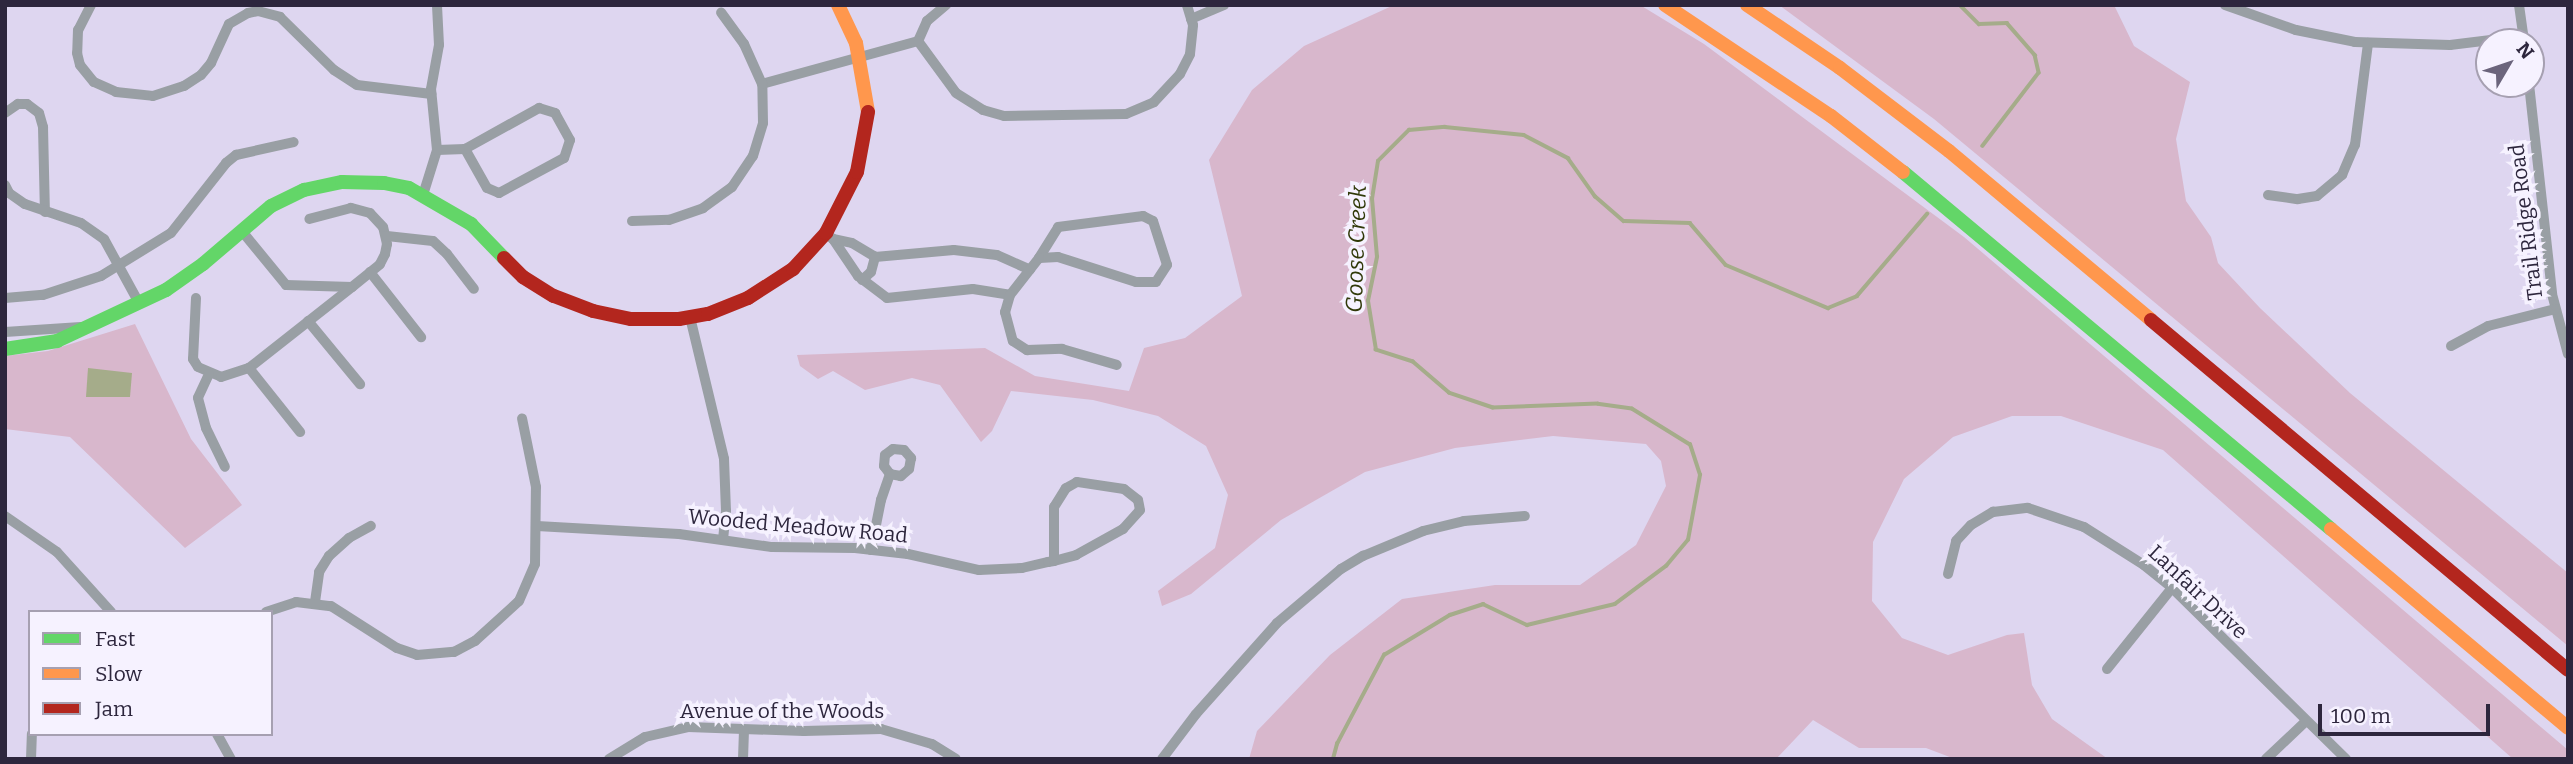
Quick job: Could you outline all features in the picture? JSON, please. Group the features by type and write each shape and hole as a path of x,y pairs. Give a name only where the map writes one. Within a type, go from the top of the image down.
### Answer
{"main road":[{"path":"5,348 57,341 82,327 139,303 187,276 279,201 324,185 374,183 408,188 457,214 523,277 562,299 611,316 653,320 708,314 764,289 793,269 829,236 850,189 862,152 867,112 860,56 838,5"},
{"path":"1665,5 1831,116 1930,192 2568,728"},
{"path":"1747,5 1840,68 1949,151 2568,670"}],"street":[{"path":"91,5 78,30 77,53 80,65 94,82 116,92 153,96 184,86 201,75 211,63 229,24 237,17 258,11 280,17 334,70 357,86 431,94"},
{"path":"423,195 437,150 431,94 439,45 437,5"},
{"path":"918,41 927,21 946,5"},
{"path":"918,41 956,93 983,110 1004,116 1126,114 1154,102 1180,74 1191,47 1191,19 1187,5"},
{"path":"1191,19 1224,5"},
{"path":"2225,5 2296,30 2368,43 2475,43"},
{"path":"2519,5 2522,28"},
{"path":"632,220 669,220 688,215 718,199 744,172 759,139 764,105 762,84 744,44 721,12"},
{"path":"762,84 918,41"},
{"path":"2268,195 2298,199 2317,196 2334,183 2348,167 2355,145 2368,43"},
{"name":"Trail Ridge Road","path":"2531,98 2555,309 2568,354"},
{"path":"5,113 18,104 27,104 39,113 43,127 45,212"},
{"path":"437,150 465,149 539,108 555,113 570,139 564,158 499,193 482,183 465,149"},
{"path":"5,298 56,291 101,276 170,233 226,163 247,152 293,142"},
{"path":"5,185 9,193 45,212 94,230 113,250 139,303"},
{"path":"196,298 193,359 198,367 221,377 248,369 370,272 386,254 387,236 378,219 364,211 351,208 309,219"},
{"path":"1039,258 1058,257 1149,284 1156,282 1167,265 1153,221 1143,216 1058,227 1039,258 1010,295 1005,312 1013,341 1027,350 1062,349 1117,365"},
{"path":"242,230 286,285 352,286"},
{"path":"387,236 422,238 433,242 447,254 474,289"},
{"path":"829,236 852,243 875,257 954,250 997,255 1030,270"},
{"path":"829,236 842,257 862,280 887,299 973,289 1010,295"},
{"path":"862,280 871,272 875,257"},
{"path":"370,272 421,337"},
{"path":"2451,345 2487,326 2555,309"},
{"path":"690,317 724,459 726,511 723,540"},
{"path":"308,321 360,384"},
{"path":"5,332 82,327"},
{"path":"248,369 300,432"},
{"path":"209,374 198,398 206,428 225,467"},
{"path":"272,610 296,602 315,603 344,612 408,653 429,656 454,652 475,641 519,601 535,564 536,487 522,418"},
{"path":"871,550 881,500 890,474"},
{"name":"Wooded Meadow Road","path":"537,526 680,534 772,547 871,550 979,569 1022,568 1054,561 1076,555 1123,529 1140,510 1138,500 1124,489 1077,482 1066,488 1054,507 1054,561"},
{"name":"Lanfair Drive","path":"1948,574 1956,541 1971,525 2003,510 2028,508 2056,515 2101,537 2144,565 2172,588 2305,722 2346,759"},
{"path":"5,516 57,552 109,610"},
{"path":"1162,759 1196,714 1277,622 1306,594 1341,569 1384,546 1423,531 1464,521 1525,516"},
{"path":"315,603 319,572 329,556 349,538 371,526"},
{"path":"2107,669 2172,588"},
{"path":"2266,759 2305,722"},
{"name":"Avenue of the Woods","path":"608,759 631,743 660,732 688,727 744,731 881,729 932,744 956,759"},
{"path":"743,759 744,731"},
{"path":"31,759 32,736"},
{"path":"218,736 231,759"}],"shaded area":[{"path":"1394,5 1640,5 1704,44 1964,237 2568,750 2568,759 2513,759 2163,450 2061,416 2012,416 1953,437 1904,479 1873,542 1872,601 1902,638 1948,655 2007,635 2024,633 2032,685 2052,719 2108,759 1955,759 1926,748 1859,748 1813,720 1776,759 1249,759 1257,731 1330,655 1402,599 1495,585 1580,585 1636,545 1666,486 1661,461 1646,444 1553,436 1455,448 1365,472 1281,520 1191,594 1162,606 1158,591 1215,548 1228,495 1206,446 1158,416 1093,400 1011,391 992,431 981,442 940,385 912,378 865,390 833,371 818,379 800,366 797,355 985,348 1035,376 1129,391 1144,348 1185,338 1242,296 1209,160 1252,90 1304,46"},
{"path":"1779,5 2114,5 2134,46 2190,82 2176,139 2186,201 2211,237 2218,263 2260,308 2350,393 2568,573 2568,646 1934,119"},
{"path":"135,324 191,439 242,505 185,548 70,437 5,429 5,356 48,351"},
{"path":"88,368 132,373 130,397 86,397"}],"waterway":[{"name":"Goose Creek","path":"1960,5 1979,24 2007,23 2035,55 2039,73 1983,146"},
{"name":"Goose Creek","path":"1333,759 1337,744 1384,655 1450,615 1483,604 1527,625 1615,604 1666,566 1688,540 1700,475 1690,445 1632,409 1598,404 1493,408 1449,393 1413,362 1376,350 1368,301 1377,257 1372,199 1378,161 1409,130 1445,127 1524,135 1568,158 1595,196 1624,221 1690,223 1726,265 1828,308 1857,296 1927,214"}],"traffic: fast":[{"path":"1903,172 2331,529"},
{"path":"5,349 57,341 166,290 203,264 271,206 304,190 342,182 384,183 409,188 471,224 504,258"}],"traffic: slow":[{"path":"838,5 856,43 868,112"},
{"path":"1665,5 1831,116 1903,172"},
{"path":"1747,5 1840,68 1949,151 2151,320"},
{"path":"2331,529 2568,728"}],"traffic: jam":[{"path":"504,258 523,277 554,296 593,311 631,319 679,319 708,314 748,298 793,269 826,233 857,172 868,112"},
{"path":"2151,320 2568,670"}]}
